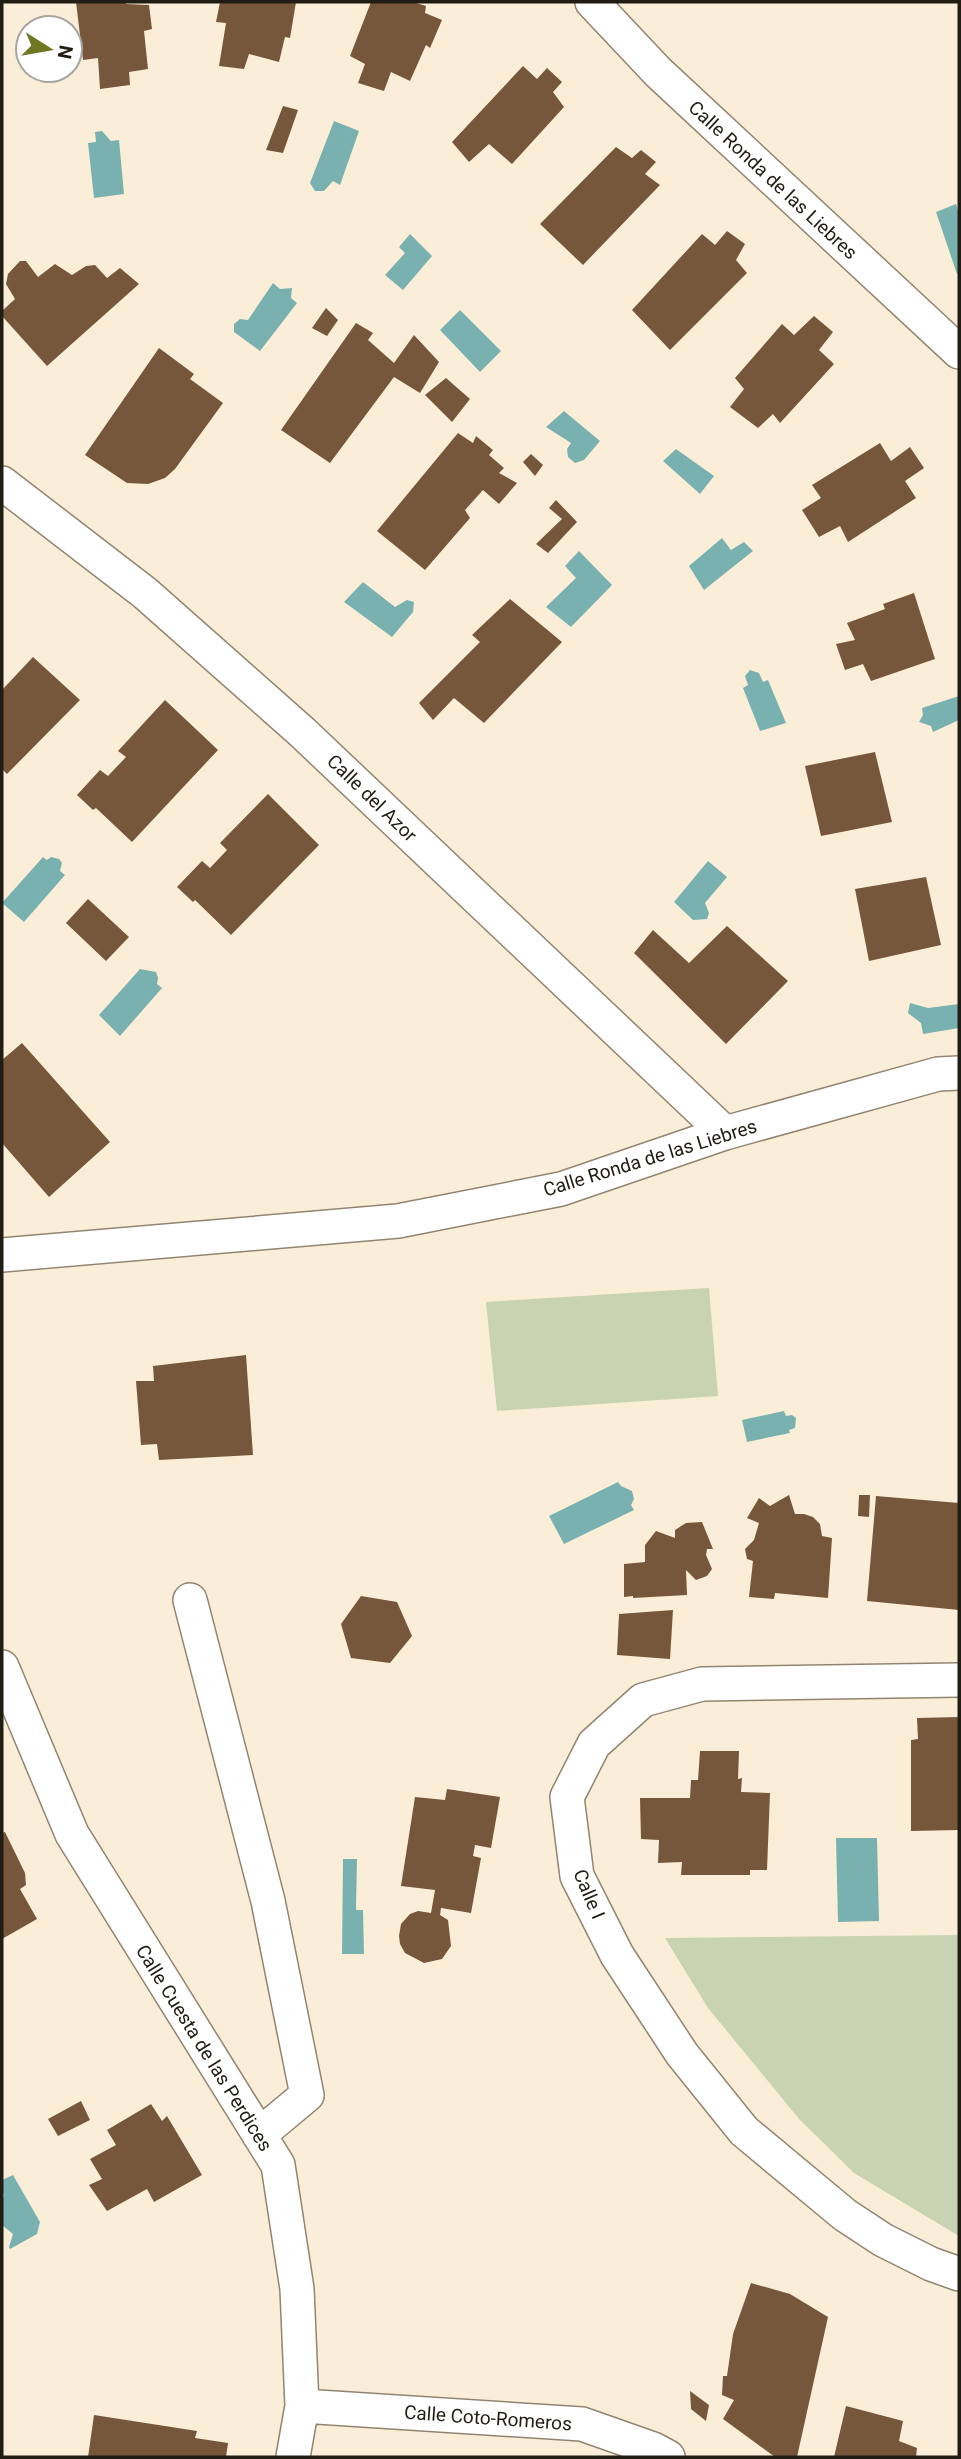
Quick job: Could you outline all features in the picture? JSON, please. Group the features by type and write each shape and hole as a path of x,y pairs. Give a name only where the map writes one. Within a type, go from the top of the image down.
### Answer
{"street":[{"name":"Calle Ronda de las Liebres","path":"592,2 658,72 959,352"},
{"name":"Calle del Azor","path":"2,483 145,593 302,732 724,1133"},
{"name":"Calle Ronda de las Liebres","path":"2,1255 398,1221 561,1189 724,1133 938,1074 959,1073"},
{"path":"190,1600 268,1901 307,2095 259,2135"},
{"name":"Calle Cuesta de las Perdices","path":"2,1667 72,1834 278,2165 297,2289 302,2406 293,2457"},
{"name":"Calle I","path":"959,1680 702,1684 643,1700 594,1744 567,1797 577,1876 617,1955 682,2054 744,2131 845,2215 883,2240 931,2264 959,2274"},
{"name":"Calle Coto-Romeros","path":"302,2406 582,2424 668,2457"}],"green space":[{"path":"709,1288 718,1396 497,1411 486,1302"},
{"path":"959,1935 959,2236 854,2173 799,2119 708,2008 665,1938"}],"water":[{"path":"334,121 359,131 340,185 333,181 324,191 315,191 310,183"},
{"path":"102,131 111,141 119,140 124,194 94,198 88,143 96,142 95,132"},
{"path":"956,204 959,214 957,274 936,212"},
{"path":"410,234 432,256 403,290 385,275 405,253 399,247"},
{"path":"273,283 280,289 292,288 291,298 297,303 260,351 234,332 234,324 240,319 248,320"},
{"path":"460,310 501,351 480,372 440,330"},
{"path":"564,411 600,441 584,460 575,463 568,457 567,449 571,443 546,427"},
{"path":"676,449 714,476 700,494 663,461"},
{"path":"722,538 731,550 744,542 753,551 704,590 689,566"},
{"path":"579,551 612,585 571,627 546,607 576,578 565,566"},
{"path":"363,582 395,607 407,600 414,602 413,612 392,637 344,602"},
{"path":"750,670 759,673 763,682 768,680 786,723 760,731 743,688 748,685 745,676"},
{"path":"959,696 959,720 933,732 931,726 919,722 923,715 922,708"},
{"path":"43,857 47,860 51,857 59,859 62,863 60,871 65,875 24,922 2,903"},
{"path":"708,861 727,877 705,903 709,913 707,919 693,920 674,902"},
{"path":"140,969 156,972 157,984 162,988 120,1036 99,1015"},
{"path":"910,1003 928,1008 959,1004 959,1028 923,1034 921,1023 908,1013"},
{"path":"784,1411 786,1416 792,1415 796,1418 795,1428 789,1430 790,1433 747,1442 742,1420"},
{"path":"618,1482 632,1491 634,1499 631,1505 634,1510 564,1544 549,1516"},
{"path":"836,1838 877,1838 879,1921 838,1922"},
{"path":"343,1859 357,1859 356,1910 363,1910 364,1954 342,1954"},
{"path":"13,2175 40,2222 37,2234 10,2249 13,2234 2,2225 2,2180"}],"building":[{"path":"76,2 149,5 152,29 144,31 148,69 129,72 130,85 100,89 98,58 84,60 84,14 77,14"},
{"path":"220,2 296,2 290,38 285,37 279,62 249,54 244,69 219,66 226,23 216,22"},
{"path":"371,2 413,2 426,6 425,13 442,20 430,48 426,45 410,81 391,72 384,91 358,83 365,64 350,56"},
{"path":"523,66 537,79 547,68 562,82 553,92 564,107 512,164 489,144 469,162 452,142"},
{"path":"283,106 298,110 283,153 266,150"},
{"path":"616,147 632,158 641,150 656,162 645,174 660,185 583,265 540,224"},
{"path":"727,231 745,244 736,260 747,273 670,350 632,310 702,234 715,245"},
{"path":"20,261 26,261 38,277 55,264 72,275 86,266 95,265 107,278 120,268 139,284 47,366 2,316 2,311 15,299 6,284 8,274"},
{"path":"326,308 338,320 327,336 312,328"},
{"path":"814,316 833,332 819,350 834,364 780,423 773,414 758,428 730,407 744,389 735,378 782,324 794,335"},
{"path":"356,323 373,333 368,340 394,363 414,335 439,362 420,393 394,377 330,463 281,430"},
{"path":"159,348 194,374 190,379 223,403 175,469 165,478 148,484 127,483 85,455"},
{"path":"446,378 470,399 452,422 425,395"},
{"path":"458,433 473,443 476,436 493,450 489,455 504,468 499,473 517,483 499,504 483,490 465,510 470,518 425,570 377,531"},
{"path":"880,443 891,461 910,447 924,468 905,481 916,498 848,542 840,526 819,537 802,510 821,498 812,485"},
{"path":"531,454 543,465 535,476 523,462"},
{"path":"556,500 577,522 548,553 536,544 562,519 549,508"},
{"path":"914,593 935,659 871,681 863,664 845,670 836,644 855,640 847,623 885,609 883,604"},
{"path":"510,599 562,642 484,723 454,698 433,720 419,703 480,642 472,635"},
{"path":"33,657 80,700 7,774 2,769 2,690"},
{"path":"165,700 218,750 132,842 96,808 93,810 77,795 100,770 108,776 126,757 118,751"},
{"path":"875,752 892,822 821,836 805,766"},
{"path":"268,794 319,845 231,935 195,900 193,902 177,887 202,861 210,868 227,850 220,843"},
{"path":"926,877 941,945 869,961 855,889"},
{"path":"88,899 129,937 106,961 66,923"},
{"path":"727,926 788,981 726,1044 634,953 653,930 689,963"},
{"path":"22,1043 110,1142 49,1197 2,1143 2,1060"},
{"path":"246,1355 253,1455 159,1460 157,1444 141,1445 136,1381 154,1381 153,1366"},
{"path":"789,1495 795,1514 813,1517 820,1524 822,1536 832,1538 828,1598 775,1593 774,1599 749,1597 753,1561 747,1559 745,1549 754,1540 759,1523 747,1518 759,1498 770,1506"},
{"path":"859,1495 870,1495 869,1517 858,1516"},
{"path":"876,1496 959,1503 959,1610 867,1601"},
{"path":"702,1522 713,1549 707,1549 706,1555 712,1569 707,1576 696,1580 686,1570 687,1595 624,1597 624,1564 645,1562 645,1545 656,1531 675,1538 675,1530 686,1523"},
{"path":"361,1596 397,1602 412,1636 390,1663 351,1658 341,1624"},
{"path":"673,1610 670,1659 617,1655 619,1614"},
{"path":"959,1717 959,1830 911,1831 911,1740 918,1739 917,1718"},
{"path":"700,1751 739,1751 738,1779 742,1778 741,1792 770,1793 767,1870 750,1870 750,1875 681,1875 682,1862 658,1863 659,1840 641,1839 640,1798 690,1798 691,1780 698,1780"},
{"path":"447,1789 500,1797 491,1848 475,1845 473,1856 481,1858 471,1913 441,1908 440,1915 448,1920 451,1946 442,1959 424,1963 405,1953 399,1936 401,1924 410,1914 418,1911 431,1913 435,1890 401,1886 415,1797 445,1800"},
{"path":"5,1832 25,1873 26,1885 20,1889 37,1919 2,1939 2,1833"},
{"path":"81,2101 90,2120 58,2136 48,2119"},
{"path":"151,2104 162,2121 167,2116 202,2175 154,2202 147,2189 107,2211 89,2185 102,2179 90,2159 116,2145 107,2130"},
{"path":"751,2283 790,2294 828,2317 797,2457 775,2457 723,2419 734,2400 722,2395 723,2376 727,2376 733,2334"},
{"path":"690,2391 709,2405 706,2421 691,2409"},
{"path":"846,2406 903,2421 899,2441 917,2448 916,2457 834,2457"},
{"path":"94,2415 197,2431 195,2438 228,2443 226,2457 88,2457"}]}
